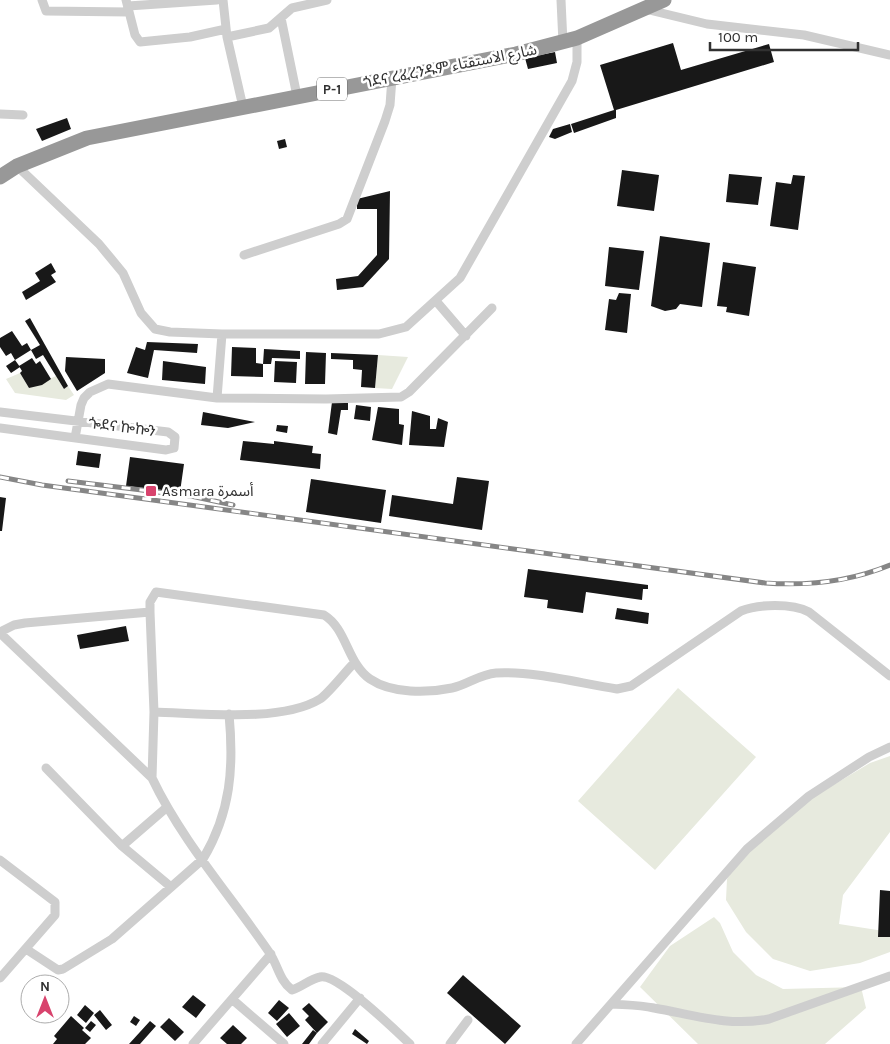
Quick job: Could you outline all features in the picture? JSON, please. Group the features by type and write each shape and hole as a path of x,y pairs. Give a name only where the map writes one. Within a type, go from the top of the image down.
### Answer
{"highway":[{"name":"ጎደና ረፈረንዱም شارع الاستقتاء","path":"0,177 17,166 87,138 516,54 570,41 664,0"}],"street":[{"path":"42,0 46,11 217,0"},
{"path":"223,0 226,33 243,107"},
{"path":"128,6 135,35 140,42 144,43 269,28 292,8 327,0"},
{"path":"17,166 99,244 123,273 141,314 155,329 170,332 222,334 379,334 406,327 460,278 572,81 577,62 570,41 561,0"},
{"path":"646,9 707,24 804,35 890,55"},
{"path":"281,18 298,96"},
{"path":"244,255 339,224 347,219 385,121 390,105 392,78"},
{"path":"0,114 23,115"},
{"path":"436,301 466,336"},
{"path":"76,438 77,422 84,398 90,392 108,384 216,398 335,399 401,397 409,392 492,308"},
{"path":"216,398 222,334"},
{"name":"ጐደና ኰኰን","path":"0,412 168,432 175,437 176,443 174,448 166,450 0,428"},
{"path":"152,778 154,712 150,602 156,592 324,615 336,625 354,663 370,679 389,687 410,691 453,688 496,673 534,676 617,689 631,686 740,611 755,607 794,607 808,612 890,676"},
{"path":"150,612 25,623 0,633 152,778 166,808 271,954 283,981 292,990 319,977 325,977 360,998 410,1044"},
{"path":"154,712 228,714 289,712 305,707 322,698 354,663"},
{"path":"26,949 58,970 63,969 112,939 203,859 213,843 230,789 232,767 228,714"},
{"path":"576,1044 747,848 809,796 869,757 890,747"},
{"path":"46,768 122,846 171,887"},
{"path":"122,846 166,808"},
{"path":"0,860 55,902 55,915 0,978"},
{"path":"193,1044 271,954"},
{"path":"612,1004 653,1008 708,1020 749,1023 778,1016 890,976"},
{"path":"322,1044 360,998"},
{"path":"233,1000 284,1044"},
{"path":"450,1044 468,1020"}],"shaded area":[{"path":"378,355 408,357 392,389 375,388"},
{"path":"20,373 29,388 56,376 64,389 68,386 74,395 66,400 15,393 6,379"},
{"path":"678,688 756,757 655,870 578,801"},
{"path":"890,756 890,832 843,895 839,924 890,932 890,952 860,963 810,971 773,959 746,932 726,900 727,879 742,856 805,802 870,763"},
{"path":"714,917 720,923 733,952 756,975 783,989 861,987 866,1008 825,1044 698,1044 640,987 670,946"}],"building":[{"path":"673,43 681,70 769,44 774,62 616,110 616,118 574,133 571,124 614,110 600,65"},
{"path":"555,52 557,63 528,69 525,58"},
{"path":"67,118 71,129 42,141 36,129"},
{"path":"570,124 572,132 555,139 549,137 553,129"},
{"path":"285,139 287,147 279,149 277,141"},
{"path":"622,170 659,175 654,211 617,206"},
{"path":"729,174 762,177 758,205 726,202"},
{"path":"793,175 805,176 798,230 770,226 776,182 791,184"},
{"path":"390,191 389,259 363,287 337,290 336,279 358,276 377,255 377,209 357,209 357,199"},
{"path":"660,236 710,243 702,307 680,304 676,309 665,311 651,306"},
{"path":"609,247 644,251 639,290 605,286"},
{"path":"723,262 756,267 749,316 726,312 727,307 717,306"},
{"path":"51,263 56,272 51,275 56,282 26,300 22,292 40,281 35,273"},
{"path":"619,293 631,294 627,333 605,330 609,299 616,300"},
{"path":"30,318 68,386 64,389 43,355 36,359 31,350 40,345 25,321"},
{"path":"12,331 22,346 27,343 31,350 15,360 11,353 6,356 0,347 0,338"},
{"path":"147,342 198,344 197,353 154,350 148,378 127,373 136,347 145,350"},
{"path":"232,347 256,348 256,363 263,364 263,377 231,376"},
{"path":"264,349 300,351 300,359 272,358 271,364 263,364"},
{"path":"306,352 326,353 325,384 305,384"},
{"path":"331,353 378,355 375,388 361,387 362,370 353,369 353,360 331,359"},
{"path":"66,357 105,359 105,373 77,391 65,371"},
{"path":"32,358 36,364 40,361 51,379 42,385 29,388 20,373 22,371 19,366"},
{"path":"15,360 20,367 11,373 6,366"},
{"path":"163,361 206,367 205,384 162,380"},
{"path":"275,361 297,362 296,383 274,382"},
{"path":"332,402 348,403 348,410 341,410 337,435 328,433"},
{"path":"356,405 371,407 370,421 354,419"},
{"path":"378,407 399,409 399,424 404,425 402,445 372,440"},
{"path":"412,411 430,416 430,429 436,429 438,418 448,422 444,447 409,445"},
{"path":"203,412 255,422 228,428 201,425"},
{"path":"277,425 288,426 287,433 276,431"},
{"path":"243,441 274,444 274,441 313,446 312,453 321,454 320,469 240,460"},
{"path":"78,451 101,454 99,468 76,465"},
{"path":"130,457 184,464 180,492 126,486"},
{"path":"457,477 489,481 482,530 389,516 392,495 453,504"},
{"path":"311,479 386,490 381,523 306,512"},
{"path":"0,497 6,498 2,531 0,531"},
{"path":"528,569 648,585 648,589 643,589 642,600 586,592 583,613 547,608 548,600 524,597"},
{"path":"617,608 649,613 648,624 615,619"},
{"path":"126,626 129,641 80,649 77,635"},
{"path":"880,890 890,891 890,937 878,937"},
{"path":"463,975 521,1026 505,1044 447,993"},
{"path":"193,995 206,1005 196,1018 182,1007"},
{"path":"279,1000 289,1008 277,1021 268,1013"},
{"path":"309,1003 328,1022 317,1033 305,1020 309,1016 302,1009"},
{"path":"85,1005 94,1013 86,1023 77,1015"},
{"path":"100,1010 112,1025 106,1030 94,1015"},
{"path":"289,1013 300,1026 287,1037 276,1024"},
{"path":"71,1016 84,1028 82,1030 91,1038 85,1044 53,1044 57,1039 54,1036 64,1024 70,1024"},
{"path":"134,1016 140,1020 136,1026 130,1022"},
{"path":"169,1018 184,1032 175,1041 160,1027"},
{"path":"91,1021 96,1025 90,1032 85,1028"},
{"path":"150,1021 156,1026 140,1044 129,1044"},
{"path":"233,1025 247,1038 241,1044 227,1044 220,1038"},
{"path":"355,1029 369,1041 367,1044 352,1034"},
{"path":"313,1030 317,1033 309,1044 302,1044"}],"railway":[{"path":"0,477 42,485 765,583 797,584 828,582 875,571 890,565"},
{"path":"68,481 191,496 233,505"}],"place":[{"name":"Asmara أسمرة","path":"151,491"}]}
